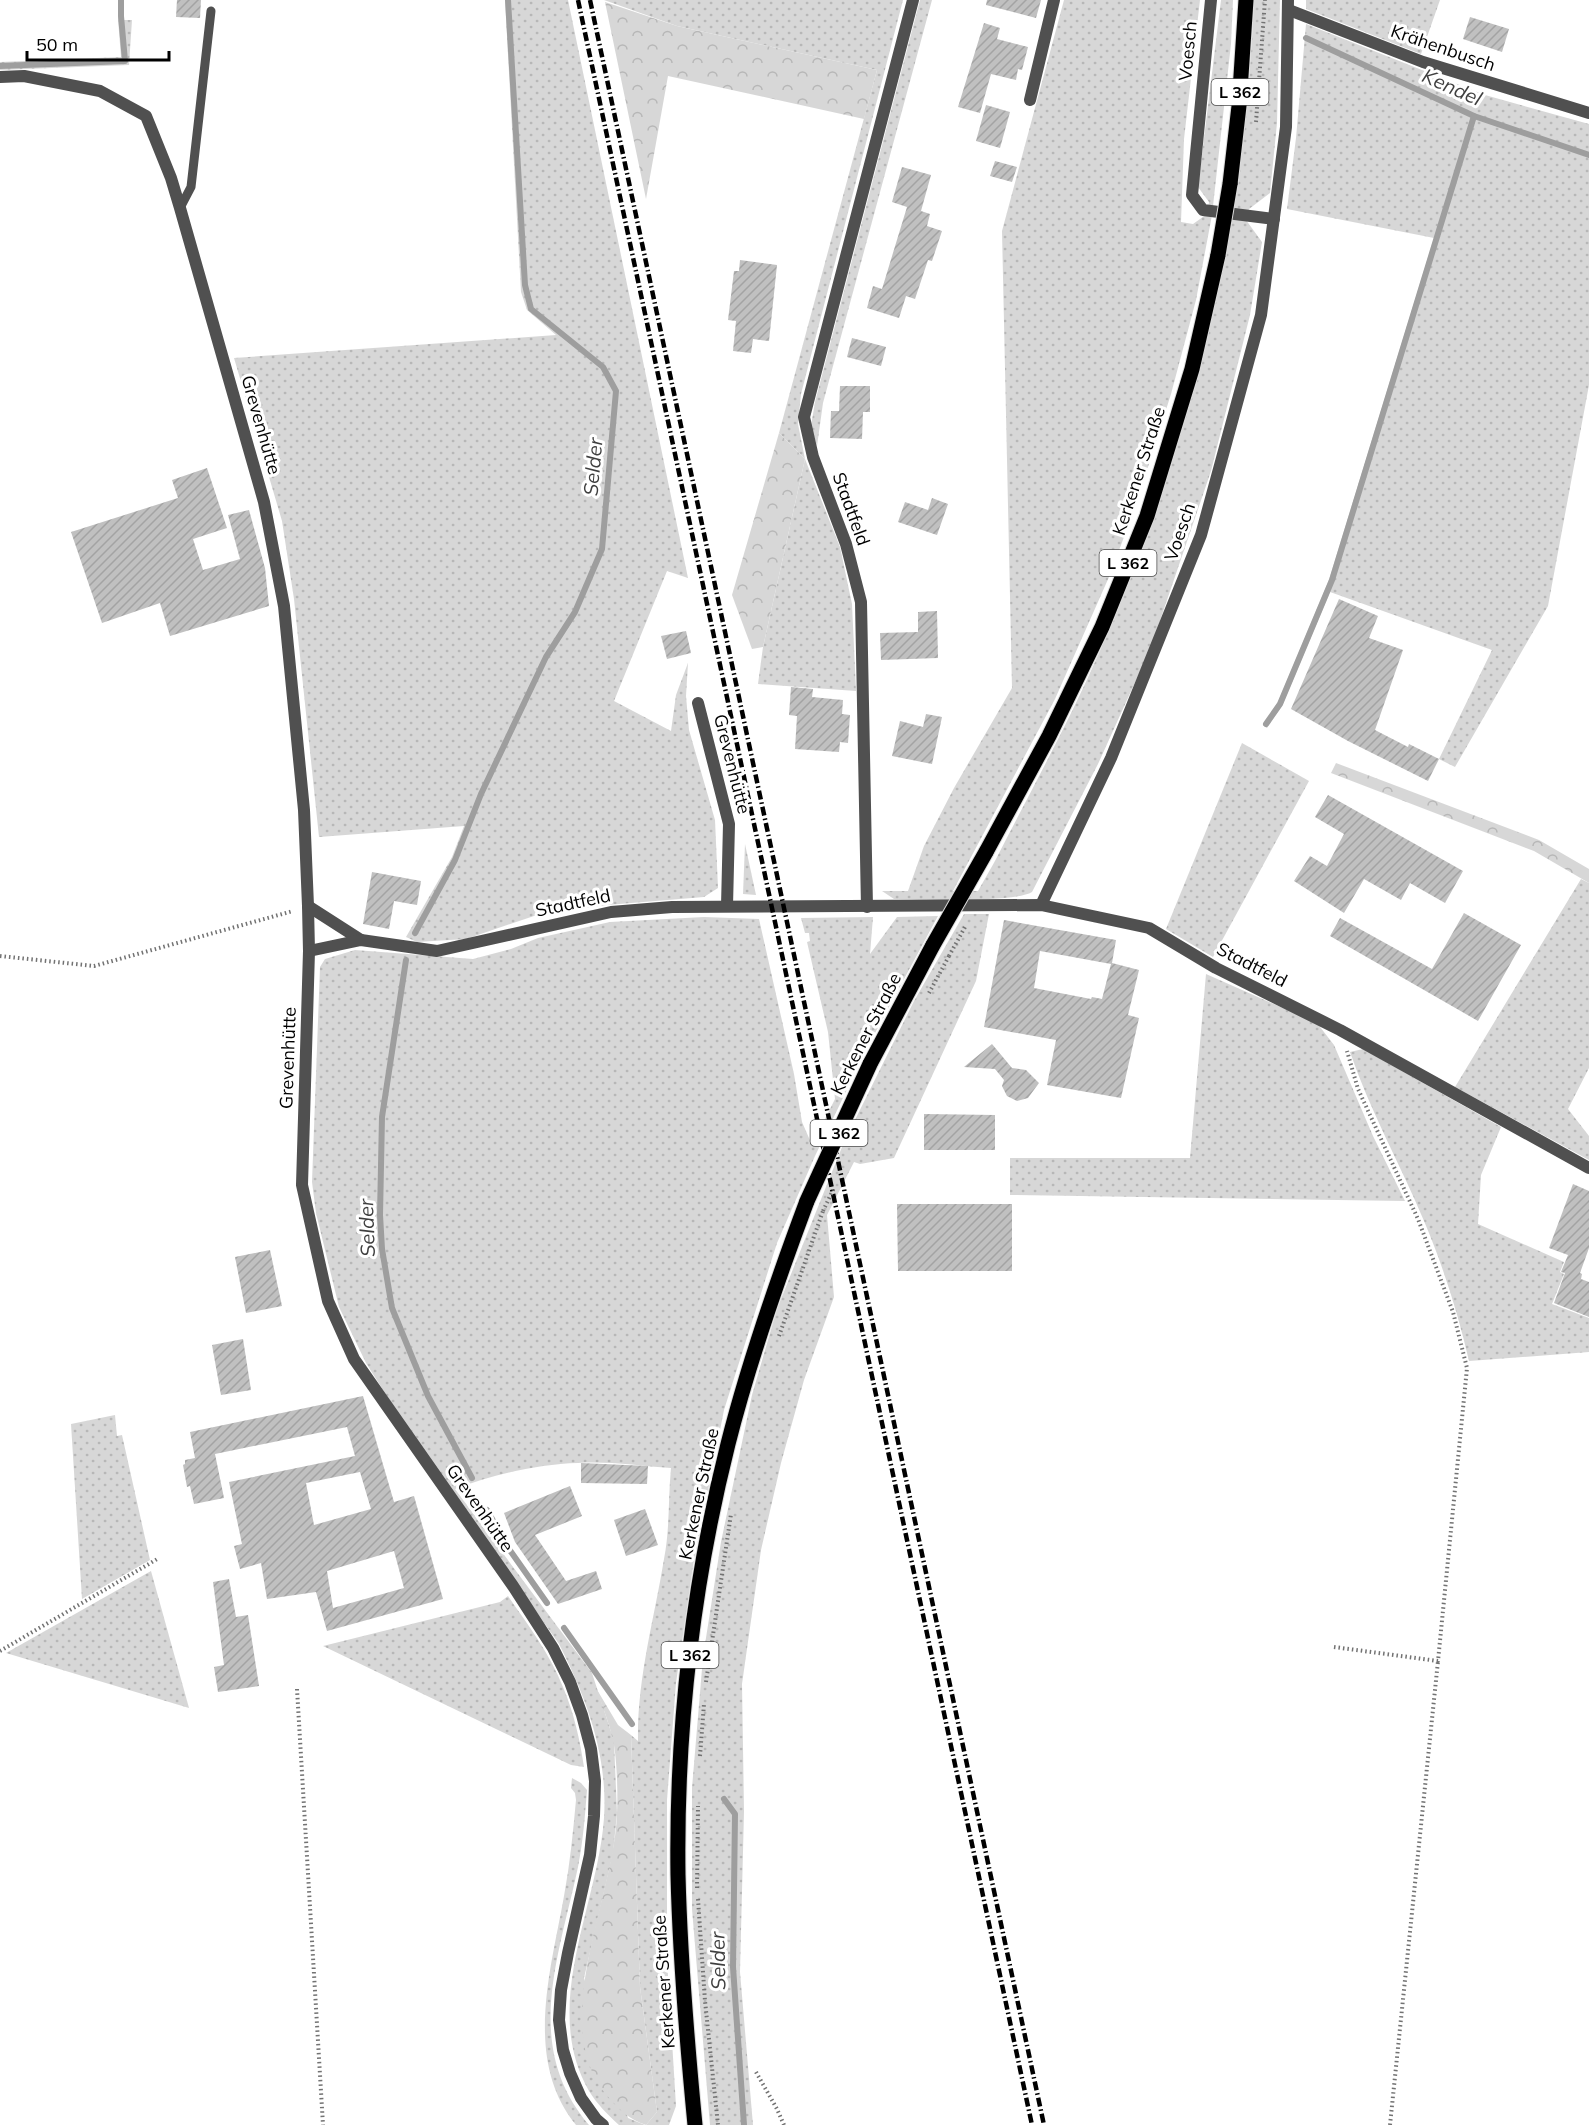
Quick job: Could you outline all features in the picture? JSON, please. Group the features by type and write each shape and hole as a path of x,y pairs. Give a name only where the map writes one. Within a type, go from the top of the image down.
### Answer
{"main road":[{"name":"Kerkener Straße","path":"695,2125 684,2004 678,1873 681,1760 700,1580 715,1499 739,1403 762,1326 807,1201 870,1064 1049,736 1102,627 1147,516 1192,369 1218,255 1230,184 1239,106 1246,0"}],"street":[{"name":"Stadtfeld","path":"867,907 861,602 846,544 813,458 804,417 912,0"},
{"path":"1030,100 1054,0"},
{"name":"Voesch","path":"1210,0 1192,195 1203,210 1274,219"},
{"name":"Voesch","path":"1041,905 1111,758 1201,535 1261,315 1286,127 1289,5"},
{"name":"Krähenbusch","path":"1289,5 1423,62 1589,113"},
{"name":"Grevenhütte","path":"0,77 24,76 100,91 146,116 171,178 180,208 264,502 284,606 304,810 308,906 309,951 302,1185 328,1301 354,1359 513,1586 553,1648 570,1682 582,1715 591,1749 595,1781 594,1816 591,1845 561,1990 559,2020 563,2050 570,2073 581,2098 603,2125"},
{"name":"Grevenhütte","path":"698,703 729,824 728,906"},
{"name":"Stadtfeld","path":"309,951 361,940 437,951 611,912 728,906 1041,905 1149,928 1216,968 1341,1030 1589,1168"},
{"name":"Stadtfeld","path":"308,906 361,940"}],"lane":[{"path":"180,208 191,187 211,11"}],"path":[{"path":"0,956 94,966 308,906"},
{"path":"1341,1030 1358,1089 1418,1220 1446,1292 1467,1368 1390,2125"},
{"path":"776,1346 823,1211"},
{"path":"705,1688 733,1503"},
{"path":"0,1651 159,1558"},
{"path":"1334,1647 1438,1661"},
{"path":"297,1689 323,2125"},
{"path":"699,1764 704,1699"},
{"path":"698,1798 697,1894 718,2125"},
{"path":"756,2072 784,2125"}],"green space":[{"path":"119,0 124,0 123,20 132,20 129,65 0,70 0,62 121,57"},
{"path":"505,0 568,0 688,578 667,571 614,701 671,731 676,695 688,663 686,696 689,730 715,820 718,888 704,897 607,905 534,916 466,939 417,942 406,937 452,857 464,826 319,837 294,599 282,521 234,358 556,335 527,310 521,292"},
{"path":"604,0 903,0 801,394 798,424 805,459 779,433 877,70 677,26"},
{"path":"920,0 932,0 823,403 817,446 811,426 815,402"},
{"path":"1064,0 1200,0 1184,139 1181,222 1193,224 1207,214 1209,202 1198,187 1221,0 1233,0 1231,44 1212,215 1196,300 1171,394 1136,505 1109,577 1055,699 953,891 978,891 995,861 1075,706 1131,575 1186,415 1225,251 1239,168 1254,0 1280,0 1277,123 1270,193 1249,209 1246,220 1262,242 1250,315 1211,471 1151,647 1098,764 1032,892 1006,898 987,899 894,899 882,891 908,891 924,846 954,788 1012,688 1002,231"},
{"path":"1306,0 1440,0 1421,54 1306,9"},
{"path":"605,2 677,26 877,70 864,119 668,76 646,199"},
{"path":"1306,24 1485,95 1589,124 1589,385 1548,606 1455,767 1439,759 1492,650 1330,592 1282,706 1267,728 1263,725 1278,702 1329,580 1434,238 1287,209"},
{"path":"779,433 805,459 763,647 752,649 732,595"},
{"path":"805,459 840,547 852,604 856,691 758,684 763,647"},
{"path":"1242,743 1309,781 1213,957 1166,929"},
{"path":"1336,763 1539,840 1589,869 1589,883 1534,851 1331,773"},
{"path":"745,844 756,895 743,894"},
{"path":"1581,879 1589,883 1589,1068 1568,1109 1589,1136 1589,1160 1455,1087"},
{"path":"964,914 989,914 976,981 894,1158 860,1164 854,1162 827,1215 834,1297 804,1380 781,1463 761,1550 742,1684 744,1811 740,1972 753,2125 710,2125 692,1909 692,1788 703,1657 721,1542 752,1395 777,1309 844,1142 914,1001"},
{"path":"938,916 867,1048 815,1156 777,1243 724,1410 693,1566 676,1683 667,1800 667,1959 676,2106 669,2125 646,2125 657,2112 640,1987 631,1735 638,1741 643,1672 666,1548 671,1468 601,1463 563,1464 515,1471 455,1489 592,1673 614,1741 617,1813 613,1853 584,1978 628,2118 645,2125 619,2125 589,2091 575,2058 570,2025 571,1990 576,1956 600,1852 604,1818 603,1772 594,1728 559,1644 404,1423 366,1363 339,1307 316,1213 312,1182 320,967 325,959 355,950 473,959 511,949 538,938 610,922 704,917 759,919 794,1074 802,1122 812,1145 835,1099 828,1032 807,942 810,941 809,933 805,933 801,918 873,917 870,954 897,917"},
{"path":"1206,974 1317,1023 1334,1045 1373,1136 1405,1201 1010,1195 1010,1158 1190,1158"},
{"path":"1363,1049 1501,1127 1481,1175 1478,1224 1564,1262 1560,1272 1564,1274 1552,1304 1589,1318 1589,1352 1469,1361 1450,1290 1431,1238 1350,1052"},
{"path":"115,1415 117,1436 122,1435 150,1560 82,1599 71,1424"},
{"path":"151,1571 189,1708 6,1653"},
{"path":"508,1596 538,1640 558,1675 573,1717 584,1767 571,1765 323,1646 500,1602"},
{"path":"596,1688 618,1725 631,1735 640,1987 657,2112 646,2125 626,2115 610,2099 591,2070 583,2036 583,1999 588,1961 606,1883 617,1813 614,1747 610,1727"},
{"path":"572,1778 587,1790 583,1839 555,1967 551,2000 551,2032 556,2064 569,2095 589,2125 576,2125 560,2100 550,2072 545,2043 548,1984 570,1860 574,1824 576,1800 571,1788"}],"building":[{"path":"177,0 201,0 200,18 176,17"},
{"path":"987,0 1041,0 1036,18 986,5"},
{"path":"1470,17 1509,29 1502,52 1463,39"},
{"path":"984,23 1000,28 997,39 1028,47 1022,70 1018,69 1016,80 991,74 980,113 958,107"},
{"path":"986,105 1010,112 1000,148 976,141"},
{"path":"995,161 1017,167 1012,182 990,176"},
{"path":"902,167 931,175 921,211 930,214 927,226 942,231 932,261 928,260 915,299 906,296 899,318 867,308 873,286 882,289 907,207 892,202"},
{"path":"740,260 777,265 769,341 753,339 751,353 733,351 736,321 728,320 734,271 739,271"},
{"path":"852,338 886,347 881,366 847,357"},
{"path":"840,386 870,386 870,412 863,412 862,439 830,438 831,411 839,411"},
{"path":"207,468 227,528 193,539 203,570 240,559 228,515 249,510 265,568 269,606 170,636 160,603 102,623 71,532 178,498 172,480"},
{"path":"932,498 948,504 937,535 898,522 905,502 928,510"},
{"path":"1339,599 1378,616 1369,638 1403,650 1375,730 1408,747 1409,744 1439,759 1428,781 1348,741 1291,709"},
{"path":"937,611 938,658 881,660 880,633 918,632 918,612"},
{"path":"686,631 691,653 667,659 661,636"},
{"path":"791,687 813,689 812,697 843,700 842,714 850,715 848,743 840,742 839,752 795,749 797,716 789,715"},
{"path":"926,714 942,717 932,764 892,756 900,721 923,727"},
{"path":"1328,795 1463,871 1445,903 1410,883 1401,900 1364,879 1344,913 1294,881 1310,856 1327,866 1344,834 1315,817"},
{"path":"372,872 421,881 417,905 394,901 389,929 363,924"},
{"path":"1464,913 1521,945 1478,1021 1330,936 1340,918 1432,969"},
{"path":"1004,920 1116,940 1112,963 1139,970 1128,1015 1139,1018 1121,1098 1047,1085 1056,1040 984,1027","holes":["1040,951 1111,964 1102,999 1034,988"]},
{"path":"992,1044 1012,1068 1026,1070 1039,1083 1028,1098 1017,1101 1007,1096 1002,1086 1004,1080 995,1069 964,1067"},
{"path":"924,1114 995,1115 995,1150 924,1150"},
{"path":"1573,1184 1589,1191 1589,1248 1580,1273 1582,1274 1581,1279 1589,1282 1589,1317 1554,1303 1565,1273 1561,1272 1568,1255 1549,1248"},
{"path":"897,1204 1012,1204 1012,1271 898,1271"},
{"path":"270,1250 282,1306 246,1313 235,1257"},
{"path":"243,1339 251,1390 221,1395 212,1345"},
{"path":"363,1396 394,1502 414,1496 443,1599 327,1631 316,1592 267,1599 261,1563 240,1569 234,1546 242,1544 229,1482 355,1456 347,1427 215,1454 224,1498 194,1504 190,1486 187,1487 183,1465 185,1460 195,1458 190,1432","holes":["360,1472 371,1509 314,1525 306,1483","394,1551 404,1588 333,1608 327,1571"]},
{"path":"581,1463 648,1466 647,1484 581,1483"},
{"path":"570,1486 582,1516 535,1535 566,1581 596,1571 602,1589 558,1604 515,1542 504,1513"},
{"path":"645,1509 658,1545 626,1556 614,1520"},
{"path":"229,1579 236,1617 248,1615 259,1686 218,1692 214,1667 224,1665 213,1582"}],"waterway":[{"name":"Selder","path":"0,66 125,61 121,0"},
{"name":"Selder","path":"415,933 455,860 481,794 546,657 575,612 602,549 616,391 603,367 531,309 525,285 508,0"},
{"name":"Kendel","path":"1306,38 1474,116 1589,155"},
{"path":"1266,724 1280,704 1332,580 1474,116"},
{"name":"Selder","path":"406,960 382,1117 380,1215 382,1249 392,1308 428,1396 472,1478"},
{"name":"Selder","path":"487,1510 509,1549 547,1603"},
{"name":"Selder","path":"564,1628 632,1724"},
{"name":"Selder","path":"724,1799 735,1814 733,1967 744,2125"}],"railway":[{"path":"578,0 1032,2125"},
{"path":"590,0 1044,2125"}]}
